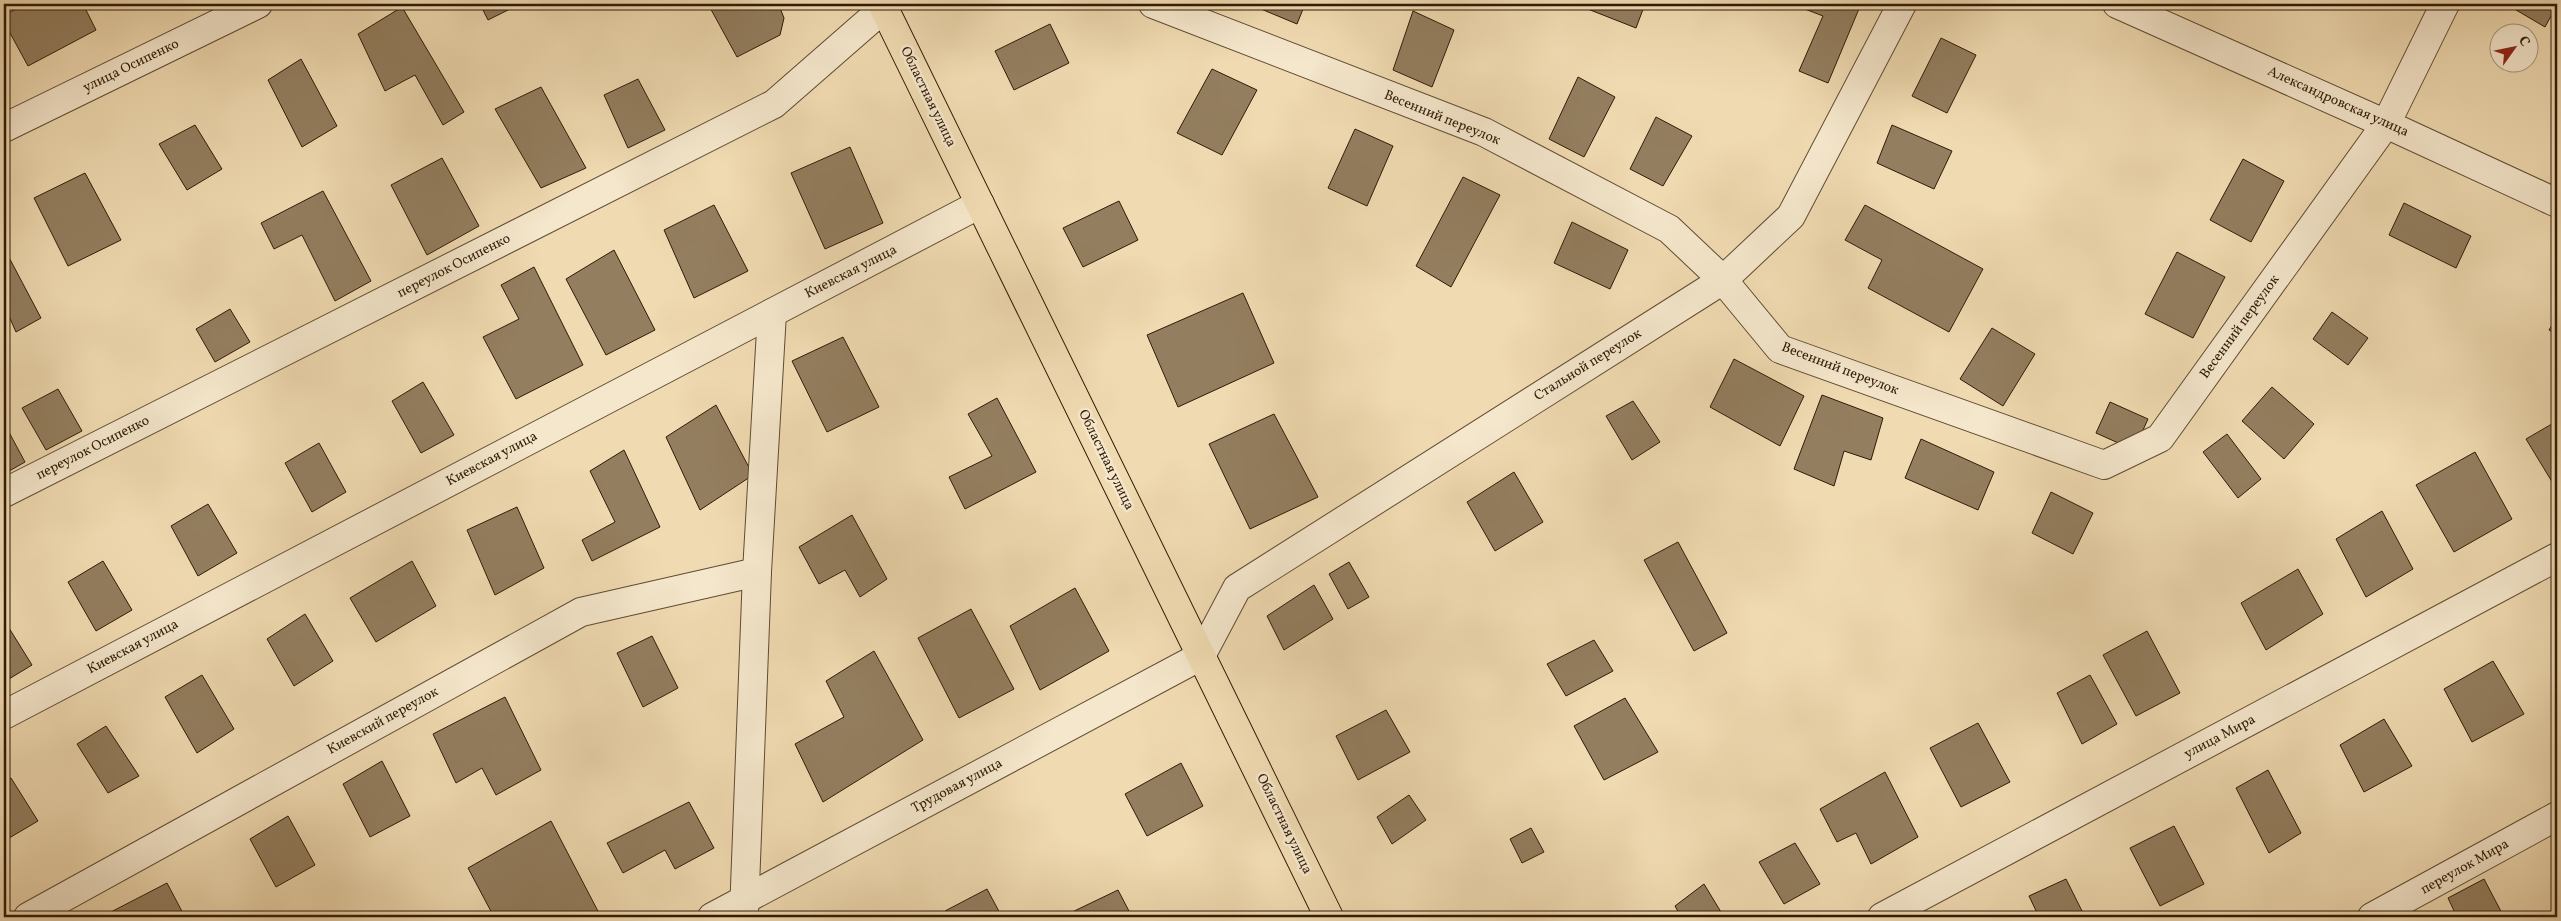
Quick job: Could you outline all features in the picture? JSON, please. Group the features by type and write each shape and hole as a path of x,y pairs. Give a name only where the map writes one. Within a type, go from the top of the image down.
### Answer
{"main road":[{"name":"Областная улица","path":"884,5 1329,917"}],"street":[{"name":"улица Осипенко","path":"4,128 258,4"},
{"name":"Весенний переулок","path":"1153,4 1484,132 1669,229 1723,280 1780,348 2104,465 2160,438 2386,124 2445,4"},
{"name":"Стальной переулок","path":"1201,656 1236,588 1723,280 1791,216 1902,4"},
{"name":"Александровская улица","path":"2117,4 2386,124 2557,204"},
{"name":"переулок Осипенко","path":"4,493 774,104 884,5"},
{"name":"Киевская улица","path":"4,715 980,204"},
{"path":"744,908 757,572 772,313"},
{"name":"улица Мира","path":"1882,917 2557,557"},
{"name":"Киевский переулок","path":"28,917 581,612 757,572"},
{"name":"Трудовая улица","path":"712,917 744,908 1201,656"},
{"name":"переулок Мира","path":"2372,917 2557,816"}],"building":[{"path":"26,4 83,4 96,30 28,66 4,22 4,15"},
{"path":"480,4 520,4 488,20"},
{"path":"708,4 769,4 780,8 784,18 780,35 737,57"},
{"path":"1263,4 1305,4 1297,24 1261,9"},
{"path":"1575,4 1645,4 1636,28"},
{"path":"1798,4 1861,4 1828,83 1799,71 1823,16 1797,6"},
{"path":"2513,4 2557,4 2545,27 2511,7"},
{"path":"402,7 464,112 443,125 415,75 385,91 358,34"},
{"path":"1413,11 1454,30 1432,87 1393,70"},
{"path":"1050,24 1069,63 1014,90 995,51"},
{"path":"1941,38 1976,55 1947,113 1912,96"},
{"path":"301,59 337,126 302,147 268,80"},
{"path":"1212,69 1257,90 1222,155 1177,133"},
{"path":"1578,77 1615,97 1584,157 1549,139"},
{"path":"638,79 665,130 628,148 604,95"},
{"path":"541,87 586,168 541,188 495,109"},
{"path":"1656,117 1692,136 1663,186 1630,169"},
{"path":"195,125 222,169 187,190 159,144"},
{"path":"1892,125 1952,151 1934,189 1877,163"},
{"path":"1355,129 1393,146 1367,206 1328,188"},
{"path":"850,147 883,223 825,249 791,173"},
{"path":"442,158 479,226 427,255 391,185"},
{"path":"2243,159 2284,181 2251,242 2210,220"},
{"path":"85,173 121,240 68,266 34,198"},
{"path":"1463,177 1500,195 1451,287 1416,266"},
{"path":"323,191 371,281 335,301 302,235 274,249 261,223"},
{"path":"1119,201 1138,240 1083,267 1063,228"},
{"path":"2404,203 2471,236 2456,268 2389,235"},
{"path":"714,205 748,271 694,298 664,230"},
{"path":"1865,205 1983,269 1949,332 1868,288 1882,260 1845,240"},
{"path":"1572,222 1628,250 1610,289 1554,263"},
{"path":"4,248 41,318 16,332 4,305"},
{"path":"614,250 655,330 606,355 566,279"},
{"path":"2177,252 2225,277 2193,338 2145,314"},
{"path":"534,267 583,365 516,399 483,337 519,319 501,285"},
{"path":"1243,293 1274,363 1178,407 1147,335"},
{"path":"230,309 250,342 215,362 196,329"},
{"path":"2332,312 2368,338 2348,365 2313,339"},
{"path":"2557,317 2557,335 2549,330"},
{"path":"1992,328 2035,354 2003,406 1960,379"},
{"path":"843,337 879,407 827,432 792,361"},
{"path":"1734,359 1804,396 1780,446 1710,407"},
{"path":"423,382 454,435 421,453 392,401"},
{"path":"2272,387 2314,424 2284,459 2242,421"},
{"path":"58,389 82,431 46,450 22,408"},
{"path":"1822,395 1883,418 1871,460 1844,451 1834,486 1794,469"},
{"path":"997,398 1036,472 965,509 949,477 992,456 968,414"},
{"path":"1633,401 1660,442 1632,460 1606,416"},
{"path":"2110,402 2148,419 2134,450 2096,433"},
{"path":"716,405 753,475 700,510 666,437"},
{"path":"1274,414 1318,497 1250,529 1209,444"},
{"path":"2557,421 2557,490 2526,439"},
{"path":"4,423 25,462 4,474"},
{"path":"2227,434 2261,479 2238,498 2203,452"},
{"path":"1921,439 1994,472 1978,510 1905,478"},
{"path":"319,443 346,492 312,512 285,463"},
{"path":"624,450 660,527 592,561 582,540 615,522 590,471"},
{"path":"2475,452 2512,519 2454,552 2416,485"},
{"path":"1514,472 1543,522 1495,551 1467,502"},
{"path":"2051,492 2093,513 2073,554 2032,533"},
{"path":"208,504 237,553 198,576 171,526"},
{"path":"517,507 544,568 495,595 467,530"},
{"path":"2382,511 2413,569 2366,597 2336,539"},
{"path":"852,515 887,579 860,597 845,570 819,584 799,547"},
{"path":"1678,542 1727,633 1694,651 1644,560"},
{"path":"103,561 132,610 96,631 68,582"},
{"path":"412,561 436,606 376,642 350,598"},
{"path":"1349,562 1369,597 1348,609 1329,574"},
{"path":"2298,569 2323,614 2266,650 2241,603"},
{"path":"1314,585 1333,619 1284,650 1267,616"},
{"path":"1075,588 1109,651 1040,690 1010,626"},
{"path":"971,609 1014,689 959,718 918,638"},
{"path":"305,614 333,661 294,686 267,639"},
{"path":"4,620 32,665 4,682"},
{"path":"2147,631 2180,693 2136,716 2103,655"},
{"path":"652,636 678,688 643,707 617,653"},
{"path":"1594,640 1613,671 1566,696 1547,664"},
{"path":"874,651 923,740 823,802 795,744 844,717 826,681"},
{"path":"2493,661 2524,714 2472,742 2444,689"},
{"path":"202,675 234,729 197,753 165,697"},
{"path":"2090,675 2117,724 2082,744 2057,693"},
{"path":"505,697 541,770 496,795 482,768 456,783 433,734"},
{"path":"1625,698 1658,752 1604,780 1574,726"},
{"path":"1386,710 1410,752 1358,780 1336,736"},
{"path":"2384,719 2412,766 2364,792 2340,745"},
{"path":"1978,723 2010,782 1961,807 1930,748"},
{"path":"106,726 139,776 108,793 77,744"},
{"path":"382,761 410,816 370,837 343,784"},
{"path":"1181,763 1203,806 1147,836 1125,794"},
{"path":"2268,770 2301,833 2269,853 2236,788"},
{"path":"1885,772 1918,837 1871,864 1856,833 1837,842 1820,809"},
{"path":"11,778 38,821 4,841 4,782"},
{"path":"1409,795 1426,820 1392,844 1377,817"},
{"path":"689,802 714,848 675,869 665,850 623,873 607,843"},
{"path":"288,816 315,865 276,887 250,839"},
{"path":"551,821 601,917 494,917 468,868"},
{"path":"2174,826 2204,884 2160,906 2130,848"},
{"path":"1531,828 1544,852 1522,863 1510,839"},
{"path":"1795,843 1820,884 1784,904 1759,862"},
{"path":"2066,879 2085,917 2039,917 2029,896"},
{"path":"2484,879 2504,917 2457,917 2448,898"},
{"path":"167,883 185,917 109,917 107,914"},
{"path":"1704,884 1724,917 1681,917 1675,906"},
{"path":"987,889 1002,917 948,917 945,911"},
{"path":"1118,890 1130,913 1122,917 1070,917 1068,914"}]}
